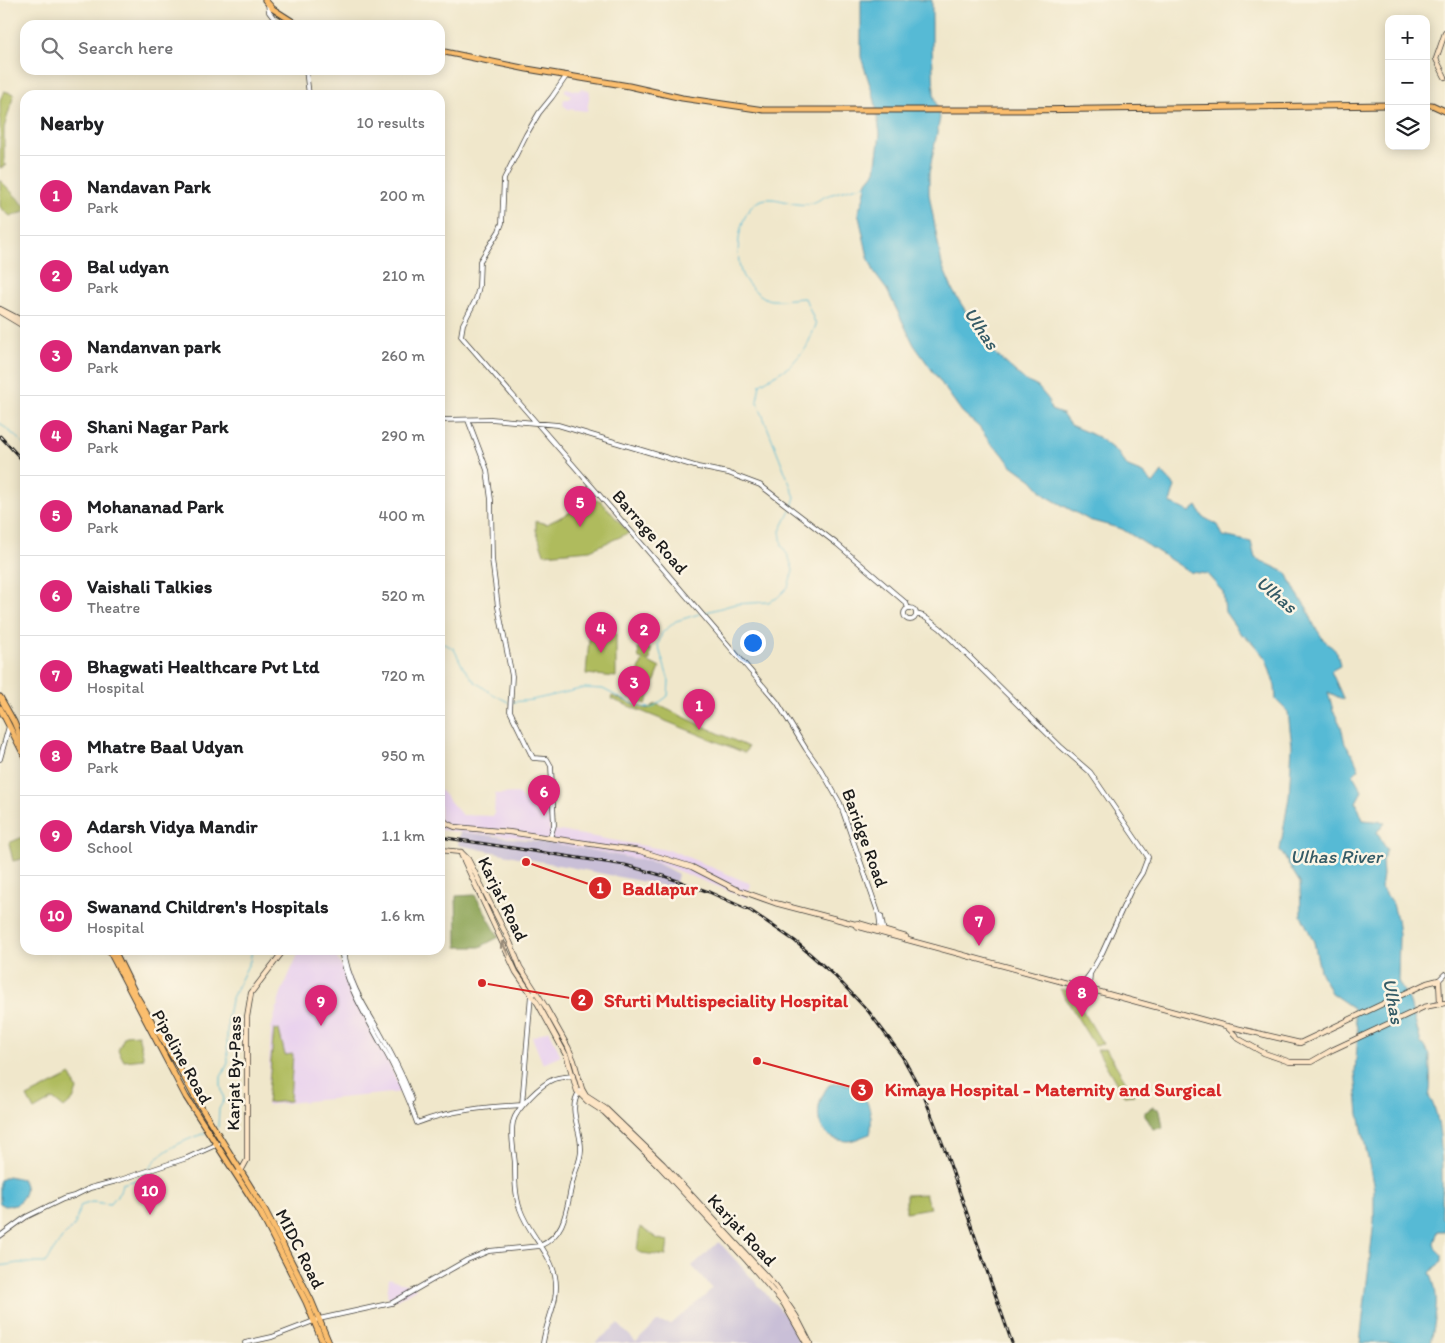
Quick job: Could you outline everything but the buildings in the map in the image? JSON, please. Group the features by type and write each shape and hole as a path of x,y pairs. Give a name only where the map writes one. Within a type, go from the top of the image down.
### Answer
{"main road":[{"path":"266,2 291,20"},
{"path":"1445,33 1436,59 1445,77"},
{"path":"445,52 682,98 764,110 1026,110 1385,105"},
{"path":"1430,105 1445,111"},
{"path":"0,311 20,320"},
{"path":"7,314 20,323"},
{"path":"0,697 20,736"},
{"path":"0,708 20,747"},
{"path":"445,821 455,827 482,828 640,851 692,867 733,888 775,903 855,924 858,923 1226,1026 1300,1043 1427,983 1438,980 1442,1003 1424,1007 1332,1050 1311,1062 1290,1062 1264,1053 1239,1039 1226,1026"},
{"name":"Karjat Road","path":"445,850 461,852 468,858 510,942 520,967 567,1057 580,1091 606,1109 776,1287 792,1309 810,1343"},
{"name":"Pipeline Road","path":"112,955 186,1097 216,1145 238,1172"},
{"name":"Pipeline Road","path":"116,955 136,995 198,1103 223,1141 238,1172"},
{"name":"Karjat By-Pass","path":"238,1172 246,1160 247,1017 251,994 280,955"},
{"name":"Karjat Road","path":"533,993 545,1006 568,1047 574,1061 580,1091"},
{"name":"MIDC Road","path":"238,1172 264,1210 328,1343"},
{"name":"Karjat Road","path":"691,1197 778,1296 806,1343"},
{"name":"MIDC Road","path":"317,1320 323,1343"}],"street":[{"path":"266,2 269,12 275,20"},
{"path":"307,75 308,90"},
{"name":"Barrage Road","path":"567,75 527,133 504,179 502,223 480,261 479,286 476,298 463,324 461,336 777,702 806,747"},
{"path":"445,420 492,419 558,425 698,467 748,479 760,485 837,544 892,591 908,608 913,609 916,614 923,616 940,628 1060,746 1090,772 1148,857 1142,873 1131,890 1102,953 1081,986"},
{"path":"468,420 487,470 491,500 492,559 498,607 512,676 510,711 533,758 547,759 551,766 554,825 550,838"},
{"path":"908,608 904,613 906,619 912,619 916,614"},
{"path":"0,759 9,726"},
{"name":"Baridge Road","path":"806,747 840,803 879,915 882,931"},
{"path":"344,955 360,999 403,1077 418,1123 460,1112 496,1106 522,1105"},
{"path":"1089,988 1090,974"},
{"path":"1438,980 1445,974"},
{"path":"522,1105 533,993"},
{"path":"543,1343 556,1293 555,1276 551,1263 519,1209 516,1196 512,1131 516,1113 547,1082 573,1076"},
{"path":"244,1343 272,1337 317,1320 392,1303 468,1260 489,1251 540,1246 558,1234 566,1216 573,1178 580,1162 581,1149 574,1111 574,1099 580,1091"},
{"path":"0,1236 26,1217 90,1188 187,1158 223,1141"}],"shaded area":[{"path":"566,88 590,91 587,111 568,109 563,105 564,99 569,99 571,95 564,92"},
{"path":"518,793 523,800 550,799 551,819 549,829 673,851 751,884 747,898 655,862 525,838 445,830 445,796 462,815 494,816 495,794"},
{"path":"460,832 552,843 657,863 678,874 675,888 458,845"},
{"path":"298,955 334,955 349,976 402,1092 267,1105 271,1029 281,993"},
{"path":"549,1030 561,1056 543,1064 532,1037"},
{"path":"719,1242 788,1318 799,1343 595,1343 618,1324 636,1342 657,1322 671,1324 712,1288 692,1266"},
{"path":"389,1278 417,1288 397,1300 387,1296"}],"green space":[{"path":"4,91 14,94 4,128 4,164 7,165 0,168 0,100"},
{"path":"0,180 20,201 20,213 10,216 0,207"},
{"path":"600,500 629,533 590,550 544,554 536,530 536,521 547,524 592,501"},
{"path":"611,627 616,633 616,677 586,674 590,628"},
{"path":"638,648 651,649 650,660 645,660 660,668 646,704 628,697 643,660 639,659"},
{"path":"612,696 647,709 656,704 748,747 745,753 611,699"},
{"path":"20,838 20,859 13,861 9,843"},
{"path":"475,895 499,937 480,947 457,947 456,896"},
{"path":"1060,989 1071,991 1103,1044 1094,1045"},
{"path":"274,1029 279,1030 285,1055 293,1054 290,1101 267,1103"},
{"path":"138,1034 144,1059 124,1061 118,1050 125,1035"},
{"path":"1106,1049 1134,1095 1124,1096 1097,1050"},
{"path":"71,1075 77,1090 73,1100 64,1108 53,1099 34,1110 27,1097"},
{"path":"1153,1107 1160,1110 1163,1128 1153,1129 1144,1113"},
{"path":"925,1194 930,1208 906,1212 906,1195"},
{"path":"640,1227 658,1239 668,1241 666,1256 637,1251"}],"water":[{"name":"Ulhas River","path":"861,0 932,0 934,94 940,118 929,173 929,194 942,265 953,291 984,340 994,353 1026,381 1038,387 1048,399 1051,410 1062,414 1070,425 1098,437 1118,453 1128,467 1143,473 1153,484 1162,472 1175,486 1170,503 1190,512 1197,506 1203,517 1218,525 1223,536 1251,542 1255,558 1287,573 1296,592 1307,608 1314,625 1323,639 1337,652 1340,666 1331,671 1344,700 1328,692 1333,710 1341,726 1345,744 1353,755 1359,769 1353,775 1362,791 1356,802 1363,820 1385,822 1377,832 1387,849 1382,861 1383,875 1381,888 1393,904 1397,919 1399,935 1398,981 1410,1003 1421,1043 1430,1055 1429,1097 1438,1121 1442,1154 1442,1218 1445,1220 1445,1231 1438,1231 1434,1243 1436,1249 1442,1255 1442,1262 1430,1273 1436,1299 1431,1343 1360,1343 1374,1221 1374,1189 1359,1114 1355,1072 1358,1034 1353,1008 1331,993 1320,971 1314,942 1301,915 1300,883 1280,850 1289,797 1292,746 1288,712 1276,700 1275,686 1266,659 1251,641 1240,633 1225,612 1223,592 1207,574 1190,572 1122,529 1089,520 1046,496 1032,480 1010,464 1002,453 991,444 979,427 962,412 914,345 887,290 875,274 868,257 858,212 867,181 875,171 880,134 875,101 861,57"},
{"path":"838,1083 856,1089 866,1100 871,1120 870,1134 847,1141 828,1135 822,1128 819,1120 820,1102 829,1085"},
{"path":"8,1176 22,1179 25,1190 16,1205 5,1206 0,1203 0,1180"}],"waterway":[{"path":"792,507 795,497 757,401 760,384 790,366 806,348 816,325 805,298 770,300 763,297 748,284 741,272 738,254 742,223 752,206 765,199 808,204 829,195 866,185"},
{"path":"0,423 20,440"},
{"path":"703,613 735,604 768,602 777,598 788,587 793,570 782,545 780,531 790,511"},
{"path":"512,702 532,700 585,688 603,689 642,707 652,708 668,696 669,681 658,645 662,633 676,621 699,614"},
{"path":"445,644 454,649 463,667 474,681 508,702"},
{"path":"218,1127 219,1109 224,1100 221,1077 228,1063 228,1016 231,1000 251,955"},
{"path":"149,1169 166,1151 205,1133"},
{"path":"0,1266 18,1263 45,1263 62,1238 75,1225 80,1206 92,1202 110,1204 120,1192 122,1184 136,1180 148,1173"}],"railway":[{"path":"0,436 20,458"},
{"path":"445,838 625,865 664,876 709,892 751,911 795,941 835,976 869,1012 902,1056 924,1096 945,1150 1012,1343"}],"place":[{"name":"Mohananad Park","path":"580,527"},
{"name":"Shani Nagar Park","path":"601,653"},
{"name":"Bal udyan","path":"644,654"},
{"name":"Nandanvan park","path":"634,707"},
{"name":"Nandavan Park","path":"699,730"},
{"name":"Vaishali Talkies","path":"544,816"},
{"name":"Badlapur","path":"526,862"},
{"name":"Bhagwati Healthcare Pvt Ltd","path":"979,946"},
{"name":"Sfurti Multispeciality Hospital","path":"482,983"},
{"name":"Mhatre Baal Udyan","path":"1082,1017"},
{"name":"Adarsh Vidya Mandir","path":"321,1026"},
{"name":"Kimaya Hospital - Maternity and Surgical","path":"757,1061"},
{"name":"Swanand Children's Hospitals","path":"150,1215"}],"water label":[{"name":"Ulhas","path":"982,328"},
{"name":"Ulhas","path":"1277,594"},
{"name":"Ulhas","path":"1394,1001"}]}
